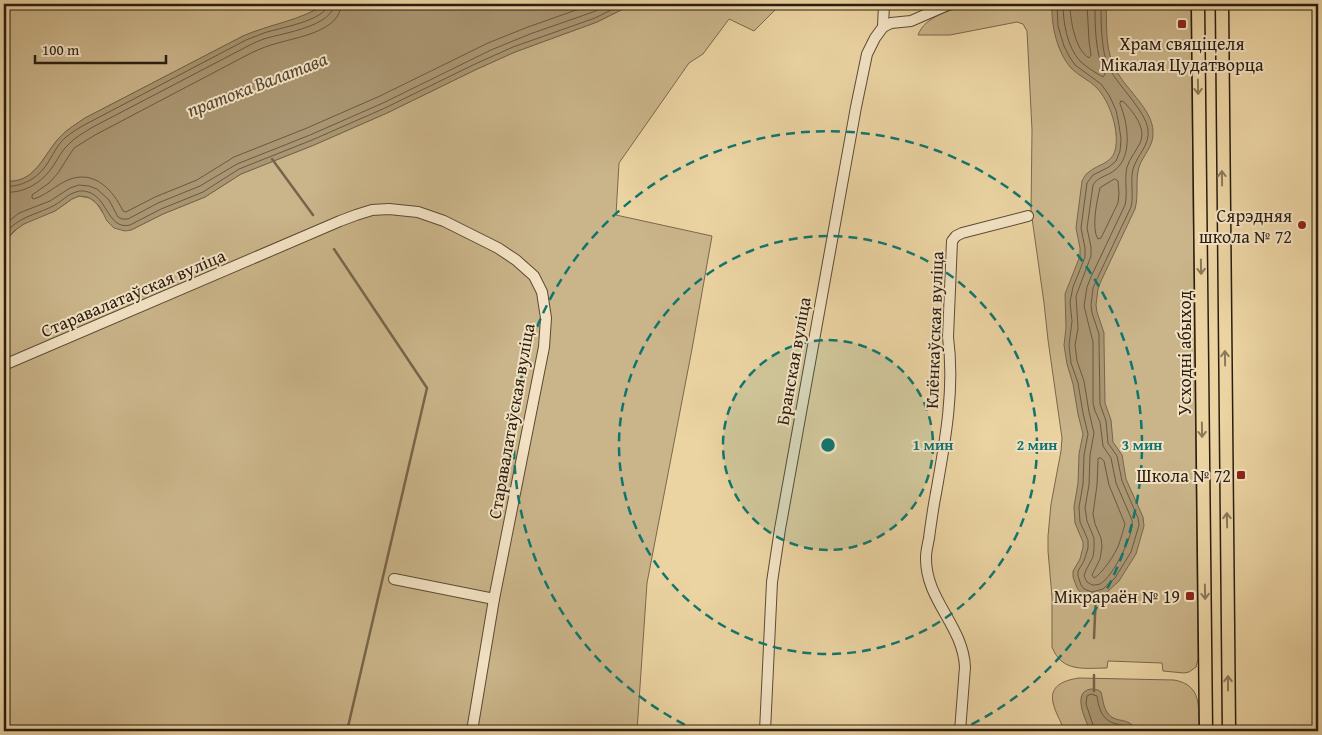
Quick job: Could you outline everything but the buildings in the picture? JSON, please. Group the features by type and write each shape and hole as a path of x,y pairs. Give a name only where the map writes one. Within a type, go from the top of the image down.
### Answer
{"main road":[{"name":"Усходні абыход","path":"1198,4 1206,731"},
{"path":"1222,4 1229,731"}],"street":[{"path":"884,4 883,27 891,23 911,20 950,4"},
{"name":"Бранская вуліца","path":"765,731 772,582 780,529 862,75 867,54 874,38 883,27"},
{"name":"Старавалатаўская вуліца","path":"4,365 356,215 372,210 404,210 425,214 444,221 498,248 516,260 534,276 542,292 546,318 544,347 494,599 472,731"},
{"name":"Клёнкаўская вуліца","path":"960,731 965,656 957,634 930,584 926,557 946,439 950,386 948,338 952,241 962,233 1028,216"},
{"path":"394,579 494,599"}],"shaded area":[{"path":"4,4 325,4 296,18 243,36 85,118 63,134 31,174 15,181 4,181"},
{"path":"633,4 781,4 754,31 729,19 703,54 689,63 619,163 616,215 712,236 647,583 637,731 4,731 4,242 19,227 55,211 79,196 90,198 103,213 131,230 163,214 205,197 241,174 387,113 515,52 597,22"},
{"path":"968,4 1191,4 1198,659 1196,667 1189,672 1163,671 1162,663 1108,661 1107,668 1075,667 1062,661 1052,647 1052,597 1048,536 1051,504 1062,438 1031,211 1032,130 1027,31 1023,24 1017,22 950,35 918,35 921,28 932,19"},
{"path":"1079,678 1174,680 1183,683 1190,687 1197,699 1199,731 1065,731 1056,713 1052,697 1058,685"}],"water":[{"name":"пратока Валатава","path":"325,4 633,4 597,22 515,52 387,113 241,174 205,197 163,214 131,230 125,231 114,228 93,200 79,196 55,211 24,224 4,242 4,181 15,181 31,174 54,144 69,129 85,118 243,36 295,18"},
{"path":"1052,4 1106,4 1110,57 1117,73 1148,114 1153,132 1150,146 1139,167 1135,209 1101,281 1096,305 1104,333 1105,403 1111,420 1113,442 1122,455 1126,479 1143,517 1144,526 1136,554 1119,581 1105,594 1092,597 1081,593 1073,577 1073,571 1080,559 1083,547 1083,542 1075,523 1074,507 1078,483 1079,454 1083,434 1064,345 1066,328 1065,294 1080,256 1076,228 1082,181 1093,169 1111,159 1115,151 1116,135 1113,117 1106,100 1093,85 1072,69 1062,55 1054,30"},
{"path":"1091,689 1101,692 1105,707 1110,716 1130,723 1137,731 1090,731 1083,714 1081,701 1085,691"}],"waterway":[{"path":"272,159 313,215"},
{"path":"334,249 427,388 347,731"},
{"path":"1094,638 1096,594"},
{"path":"1094,675 1094,691"}],"place":[{"name":"Храм свяціцеля Мікалая Цудатворца","path":"1182,24"},
{"name":"Сярэдняя школа № 72","path":"1302,225"},
{"name":"Школа № 72","path":"1241,475"},
{"name":"Мікрараён № 19","path":"1190,596"}]}
